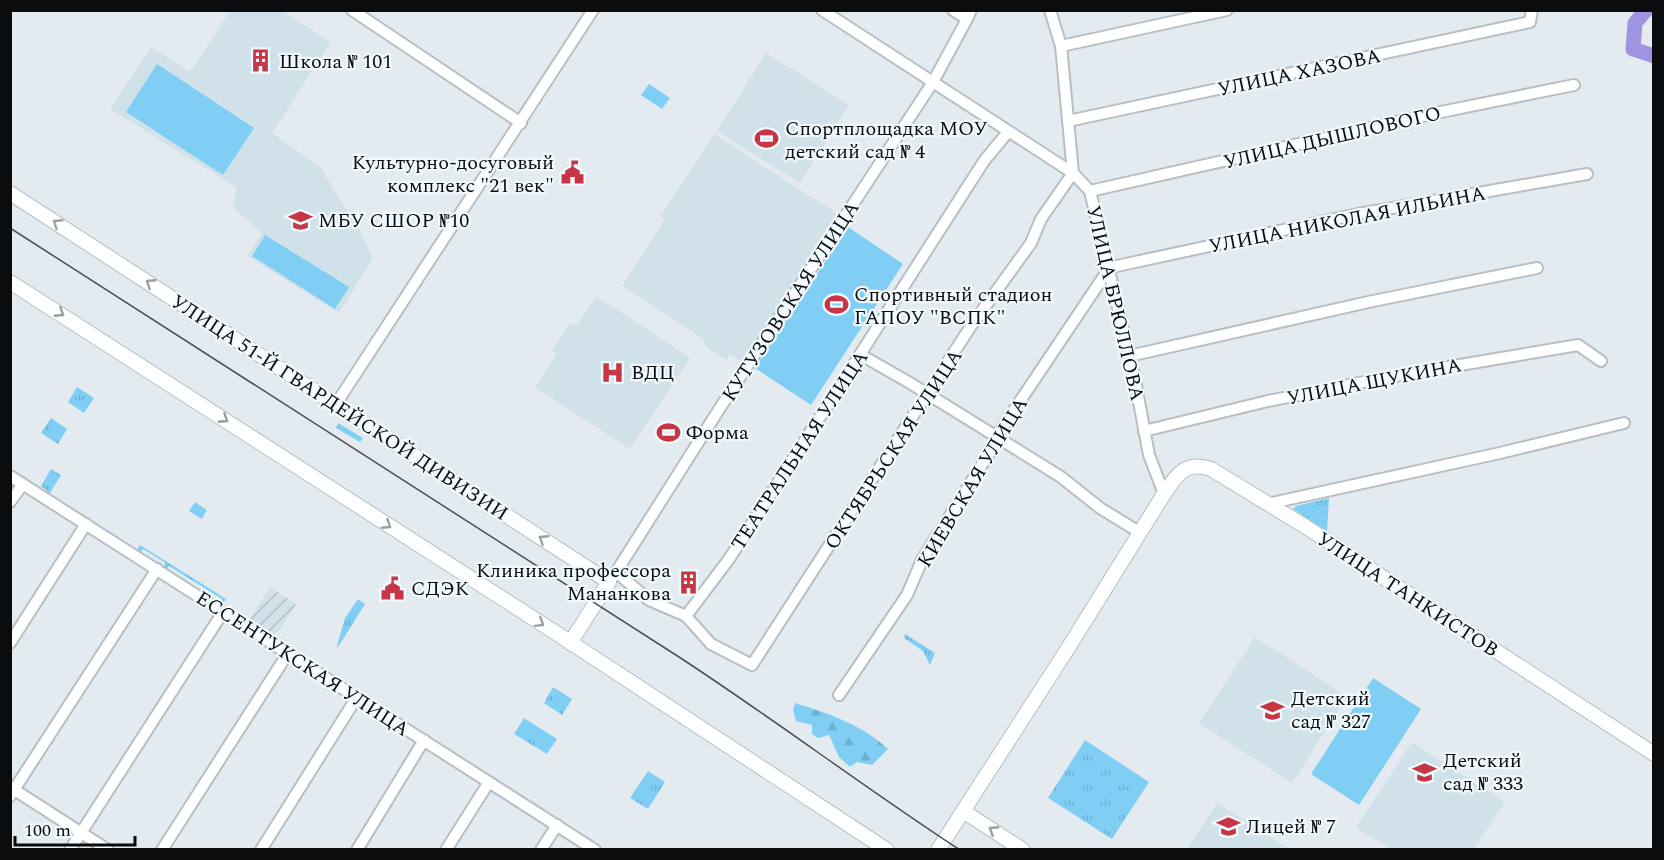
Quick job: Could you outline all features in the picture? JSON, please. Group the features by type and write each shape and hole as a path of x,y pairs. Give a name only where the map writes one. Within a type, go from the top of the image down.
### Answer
{"main road":[{"name":"УЛИЦА 51-Й ГВАРДЕЙСКОЙ ДИВИЗИИ","path":"10,193 336,404 612,577"},
{"path":"10,282 887,849"},
{"name":"УЛИЦА ТАНКИСТОВ","path":"938,849 1071,644 1139,532 1180,472 1187,468 1203,466 1322,537 1653,754"},
{"path":"570,643 612,577"},
{"path":"963,811 1023,849"}],"street":[{"path":"352,10 521,123"},
{"path":"336,404 593,10"},
{"name":"УЛИЦА БРЮЛЛОВА","path":"822,10 1073,173 1090,191 1129,356 1149,454 1164,494"},
{"path":"953,10 969,15"},
{"path":"1050,10 1061,46 1073,173"},
{"path":"1061,46 1227,10"},
{"name":"УЛИЦА ХАЗОВА","path":"1068,121 1530,22 1532,10"},
{"name":"КУТУЗОВСКАЯ УЛИЦА","path":"612,577 933,82 969,15"},
{"name":"УЛИЦА ДЫШЛОВОГО","path":"1090,191 1436,113 1574,85"},
{"name":"ТЕАТРАЛЬНАЯ УЛИЦА","path":"686,616 729,559 984,161 1008,132"},
{"name":"ОКТЯБРЬСКАЯ УЛИЦА","path":"686,616 711,644 752,665 971,326 1031,243 1041,219 1073,173"},
{"name":"УЛИЦА НИКОЛАЯ ИЛЬИНА","path":"1108,270 1112,267 1358,214 1587,174"},
{"path":"1129,356 1537,268"},
{"name":"КИЕВСКАЯ УЛИЦА","path":"839,695 907,595 922,560 998,438 1000,431 1108,270"},
{"name":"УЛИЦА ЩУКИНА","path":"1144,431 1268,401 1389,376 1578,345 1601,361"},
{"path":"861,355 1061,477 1100,508 1139,532"},
{"path":"1267,504 1500,453 1624,423"},
{"name":"ЕССЕНТУКСКАЯ УЛИЦА","path":"10,476 595,849"},
{"path":"10,502 23,484"},
{"path":"10,643 86,524"},
{"path":"108,849 12,791 157,569"},
{"path":"612,577 649,600 686,616"},
{"path":"70,849 223,612"},
{"path":"162,849 288,653"},
{"path":"261,849 357,697"},
{"path":"357,849 424,740"},
{"path":"446,849 489,782"},
{"path":"541,849 557,825"}],"shaded area":[{"path":"230,11 282,11 331,42 272,133 320,167 361,233 373,258 339,313 247,256 262,233 233,208 236,187 110,109 151,47 190,72"},
{"path":"766,53 849,105 800,183 717,131"},
{"path":"714,134 838,214 742,362 730,354 726,360 706,347 704,339 622,286 665,219 661,216"},
{"name":"ВДЦ","path":"596,296 690,358 630,449 535,387 557,354 552,351 569,324 577,325"},
{"path":"270,587 296,604 280,630 273,635 249,620"},
{"name":"Детский сад № 327","path":"1255,637 1347,697 1292,783 1199,723"},
{"name":"Детский сад № 333","path":"1412,742 1505,802 1474,849 1390,849 1356,827"},
{"name":"Лицей № 7","path":"1217,803 1290,849 1187,849"}],"green space":[{"path":"157,64 254,128 223,175 126,112"},
{"path":"649,84 670,98 662,109 641,95"},
{"path":"848,227 903,264 811,405 755,368"},
{"path":"265,235 349,287 335,309 252,256"},
{"path":"77,387 94,398 84,413 68,402"},
{"path":"51,418 67,429 58,444 41,433"},
{"path":"338,423 363,438 360,442 336,428"},
{"path":"51,469 61,475 50,493 41,486"},
{"path":"1329,498 1327,531 1293,509 1296,506"},
{"path":"195,502 207,510 202,519 189,511"},
{"path":"140,545 226,599 222,606 220,604 222,599 169,566 166,570 163,568 166,563 143,549 140,553 137,551"},
{"path":"358,599 365,604 338,647 345,618"},
{"path":"905,634 935,653 930,665 923,651 904,638"},
{"path":"1373,678 1421,709 1359,805 1311,774"},
{"path":"553,687 572,699 562,715 544,703"},
{"path":"795,703 856,727 888,749 872,765 857,762 850,767 839,757 829,735 818,738 812,734 812,725 796,721 793,710"},
{"path":"524,718 557,739 547,754 514,734"},
{"path":"1085,740 1149,782 1112,839 1048,798"},
{"path":"648,771 665,782 648,809 630,798"}],"waterway":[{"path":"1646,10 1635,23 1633,49 1654,56"}],"tram line":[{"path":"10,228 679,657 960,850"}],"place":[{"name":"Школа № 101","path":"261,61"},
{"name":"Спортплощадка МОУ детский сад № 4","path":"767,139"},
{"name":"Культурно-досуговый комплекс \"21 век\"","path":"572,173"},
{"name":"МБУ СШОР №10","path":"300,220"},
{"name":"Спортивный стадион ГАПОУ \"ВСПК\"","path":"836,305"},
{"name":"ВДЦ","path":"613,372"},
{"name":"Форма","path":"668,432"},
{"name":"Клиника профессора Мананкова","path":"689,582"},
{"name":"СДЭК","path":"393,588"},
{"name":"Детский сад № 327","path":"1273,710"},
{"name":"Детский сад № 333","path":"1425,772"},
{"name":"Лицей № 7","path":"1228,826"}]}
